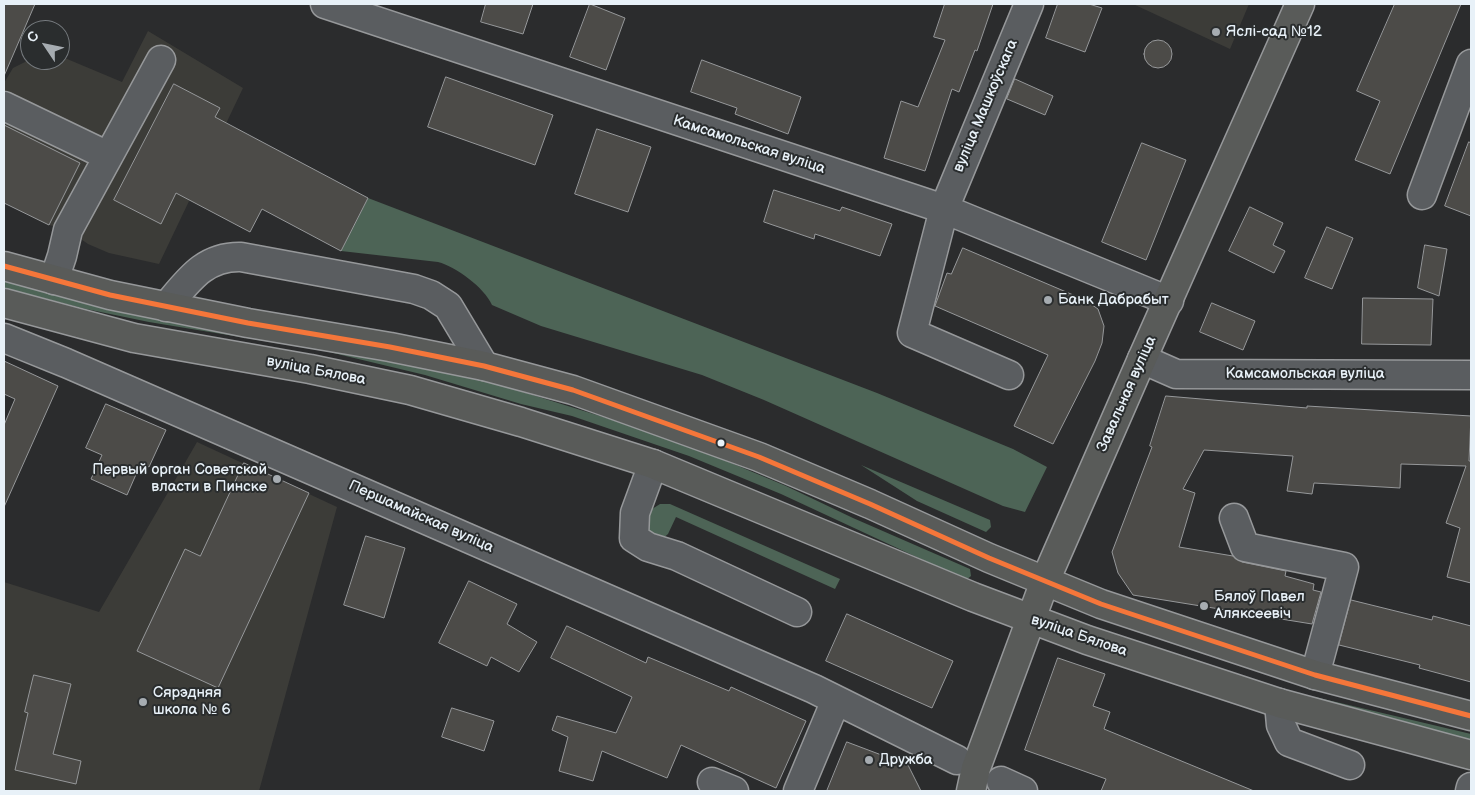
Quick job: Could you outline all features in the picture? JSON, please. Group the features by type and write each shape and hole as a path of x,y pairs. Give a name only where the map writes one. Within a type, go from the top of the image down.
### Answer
{"main road":[{"name":"Завальная вуліца","path":"970,791 976,768 1045,581 1300,4"},
{"path":"4,266 110,295 248,323 390,347 484,366 573,390 758,457 1101,604 1315,675 1471,716"},
{"name":"вуліца Бялова","path":"4,303 134,338 310,369 410,390 521,422 653,464 1030,619 1087,640 1279,703 1471,755"}],"street":[{"name":"Камсамольская вуліца","path":"325,4 944,209 1169,301"},
{"name":"вуліца Машкоўскага","path":"1009,375 912,333 944,209 1029,4"},
{"path":"54,280 68,230 161,60"},
{"path":"1422,195 1462,116 1471,64"},
{"path":"4,106 108,156"},
{"path":"166,306 192,277 208,264 226,256 241,257 414,289 431,294 448,306 484,366"},
{"name":"Першамайская вуліца","path":"4,338 103,379 836,700 957,760"},
{"name":"Камсамольская вуліца","path":"1142,359 1176,374 1471,375"},
{"path":"653,464 635,513 634,538 648,547 677,556 798,612"},
{"path":"1234,518 1245,547 1344,566 1315,675"},
{"path":"801,790 836,700"},
{"path":"1279,703 1281,725 1288,742 1350,765"},
{"path":"1470,791 1471,787"}],"shaded area":[{"name":"Яслі-сад №12","path":"1133,4 1249,4 1230,49"},
{"path":"148,31 243,88 159,264 109,253 88,244 68,230 49,225 4,203 4,83 13,68 20,64 20,70 70,70 70,60 122,82"},
{"name":"Сярэдняя школа № 6","path":"197,442 337,507 259,791 4,791 4,582 99,612"}],"green space":[{"path":"368,198 877,393 1013,449 1047,467 1025,512 1003,506 764,400 702,375 541,326 492,305 483,291 469,279 453,268 438,262 341,251"},
{"path":"4,281 451,371 523,392 693,447 786,486 853,518 970,569 971,576 966,580 781,494 689,456 572,416 521,404 425,375 325,351 149,322 86,309 4,288"},
{"path":"861,465 990,520 991,527 986,532 917,501"},
{"path":"660,504 670,504 840,579 835,589 676,517 668,534 662,539 646,531 649,511"},
{"path":"1315,697 1471,734 1471,743 1313,706"}],"building":[{"path":"4,4 35,4 28,20 20,20 20,39 4,76"},
{"path":"486,4 533,4 523,34 481,22"},
{"path":"590,4 625,18 606,70 570,57"},
{"path":"945,4 993,4 977,51 975,50 959,92 952,89 925,171 884,158 901,101 918,107 945,40 934,37"},
{"path":"1058,4 1089,4 1102,8 1085,52 1046,38"},
{"path":"1395,4 1461,4 1390,174 1355,160 1380,101 1357,91"},
{"path":"1158,40 1168,44 1172,54 1168,64 1158,68 1148,64 1144,54 1148,44"},
{"path":"702,60 801,97 788,134 735,114 737,108 691,92"},
{"path":"446,77 553,115 535,165 428,127"},
{"path":"1015,79 1053,96 1045,115 1007,99"},
{"path":"174,84 220,108 215,117 368,198 341,251 262,209 250,232 176,193 161,224 114,200"},
{"path":"4,125 80,163 49,225 4,203"},
{"path":"597,129 651,147 628,212 575,194"},
{"path":"1469,142 1471,143 1471,216 1445,206"},
{"path":"1142,143 1186,160 1146,260 1102,242"},
{"path":"774,190 840,211 842,207 892,224 880,256 815,234 814,239 764,222"},
{"path":"1250,207 1283,223 1273,245 1285,251 1274,273 1229,251"},
{"path":"1327,227 1353,238 1332,289 1305,278"},
{"path":"1425,245 1447,249 1439,296 1418,288"},
{"path":"963,248 1085,300 1098,309 1104,326 1102,343 1095,361 1053,444 1014,426 1048,355 935,306 947,273 951,274"},
{"path":"1363,298 1433,299 1431,345 1362,344"},
{"path":"1212,303 1255,321 1243,350 1200,332"},
{"path":"4,361 58,386 4,507 4,425 15,399 4,394"},
{"path":"1166,396 1307,408 1307,406 1471,416 1469,461 1471,461 1471,583 1447,577 1460,528 1446,523 1466,466 1401,464 1400,488 1314,483 1312,494 1287,491 1293,456 1204,450 1183,489 1195,493 1179,547 1233,556 1242,562 1286,571 1285,576 1314,584 1313,590 1321,592 1312,624 1133,595 1118,573 1112,552 1152,447 1150,446"},
{"path":"106,404 166,430 149,467 141,463 127,495 91,479 102,455 86,448"},
{"path":"244,463 309,493 218,688 137,651 185,549 200,556"},
{"path":"366,536 405,548 384,618 344,605"},
{"path":"469,581 517,604 507,624 537,642 519,672 491,657 487,666 439,643"},
{"path":"1351,600 1432,620 1433,616 1471,626 1471,682 1419,668 1420,665 1339,645"},
{"path":"847,614 953,661 932,708 826,661"},
{"path":"567,626 646,663 648,657 729,691 731,687 806,721 776,788 681,745 667,778 602,751 593,781 559,771 568,737 552,730 557,716 616,733 632,697 551,658"},
{"path":"1058,658 1105,674 1093,706 1110,712 1104,729 1254,791 1101,791 1106,779 1025,750"},
{"path":"34,675 71,684 53,754 81,761 76,784 15,770 28,713 25,712"},
{"path":"452,708 494,721 484,751 442,737"},
{"path":"847,742 908,765 921,791 827,791"}],"transit line":[{"path":"4,266 110,295 248,323 390,347 484,366 573,390 759,457 870,504 989,558 1101,604 1315,675 1471,716"}],"place":[{"name":"Яслі-сад №12","path":"1216,32"},
{"name":"Банк Дабрабыт","path":"1048,300"},
{"name":"Первый орган Советской власти в Пинске","path":"277,479"},
{"name":"Бялоў Павел Аляксеевіч","path":"1204,606"},
{"name":"Сярэдняя школа № 6","path":"143,702"},
{"name":"Дружба","path":"869,760"}]}
